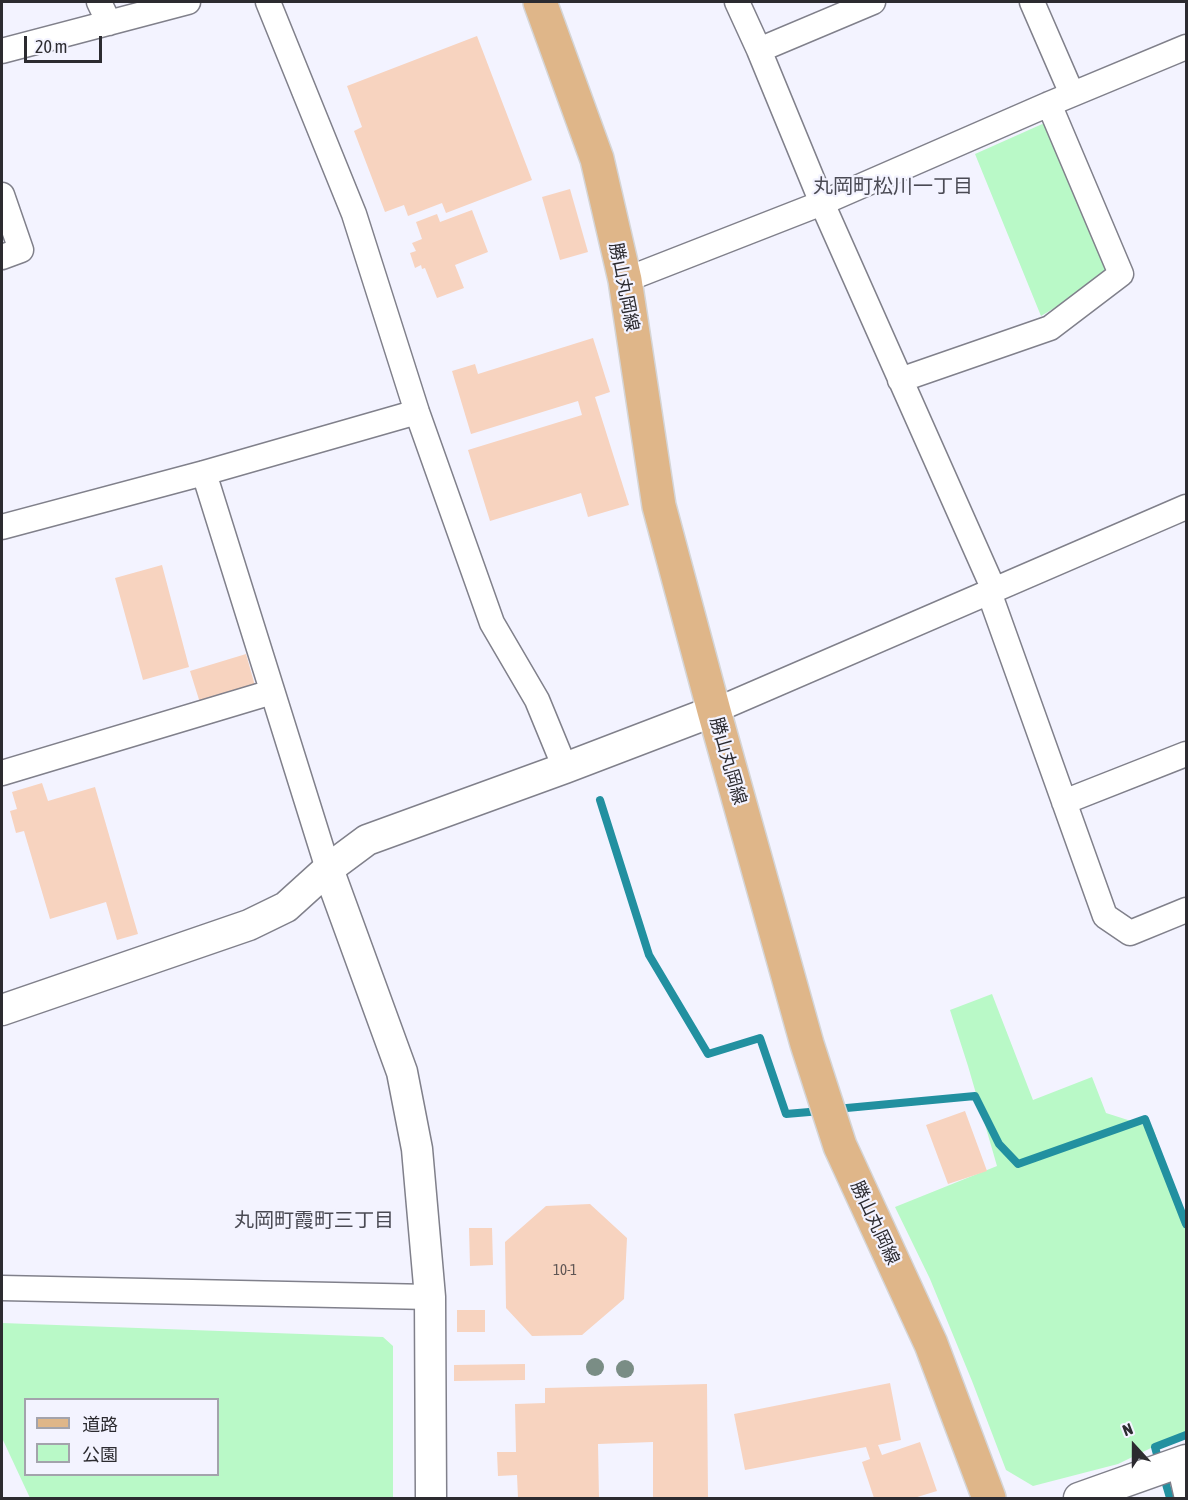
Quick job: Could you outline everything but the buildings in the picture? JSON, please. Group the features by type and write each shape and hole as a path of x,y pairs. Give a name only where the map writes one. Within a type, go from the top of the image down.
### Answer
{"main road":[{"name":"勝山丸岡線","path":"540,2 597,159 625,280 660,506 714,711 807,1044 840,1146 931,1344 989,1498"}],"street":[{"path":"2,51 104,12 189,2"},
{"path":"268,2 354,214 417,412 492,623 537,700 565,768"},
{"path":"737,2 991,591 1105,916 1130,933 1186,910"},
{"path":"759,50 873,2"},
{"path":"1032,2 1072,94"},
{"path":"625,280 822,203 1048,104 1186,47"},
{"path":"900,380 1050,328 1121,274 1048,104"},
{"path":"2,195 21,250 2,257"},
{"path":"2,527 204,473 417,412"},
{"path":"204,473 328,869 402,1072 417,1149 430,1297 431,1498"},
{"path":"2,1010 249,925 286,907 328,869 367,840 714,711 1186,507"},
{"path":"2,773 272,692"},
{"path":"1064,802 1186,754"},
{"path":"2,1288 430,1297"},
{"path":"1079,1498 1183,1462 1186,1494"}],"green space":[{"path":"1049,121 1113,273 1041,316 975,154"},
{"path":"992,994 1033,1100 1092,1077 1106,1113 1153,1128 1186,1224 1186,1431 1118,1464 1033,1486 1006,1470 930,1279 895,1207 997,1166 950,1010"},
{"path":"2,1323 383,1337 393,1346 393,1498 30,1498 2,1438"}],"waterway":[{"path":"600,800 649,955 708,1054 760,1038 786,1114 821,1111"},
{"path":"836,1109 975,1096 999,1144 1018,1164 1145,1119 1186,1224"},
{"path":"1159,1462 1155,1447 1186,1435"},
{"path":"1163,1474 1170,1498"}],"district":[{"name":"丸岡町松川一丁目","path":"893,187"},
{"name":"丸岡町霞町三丁目","path":"314,1221"}]}
